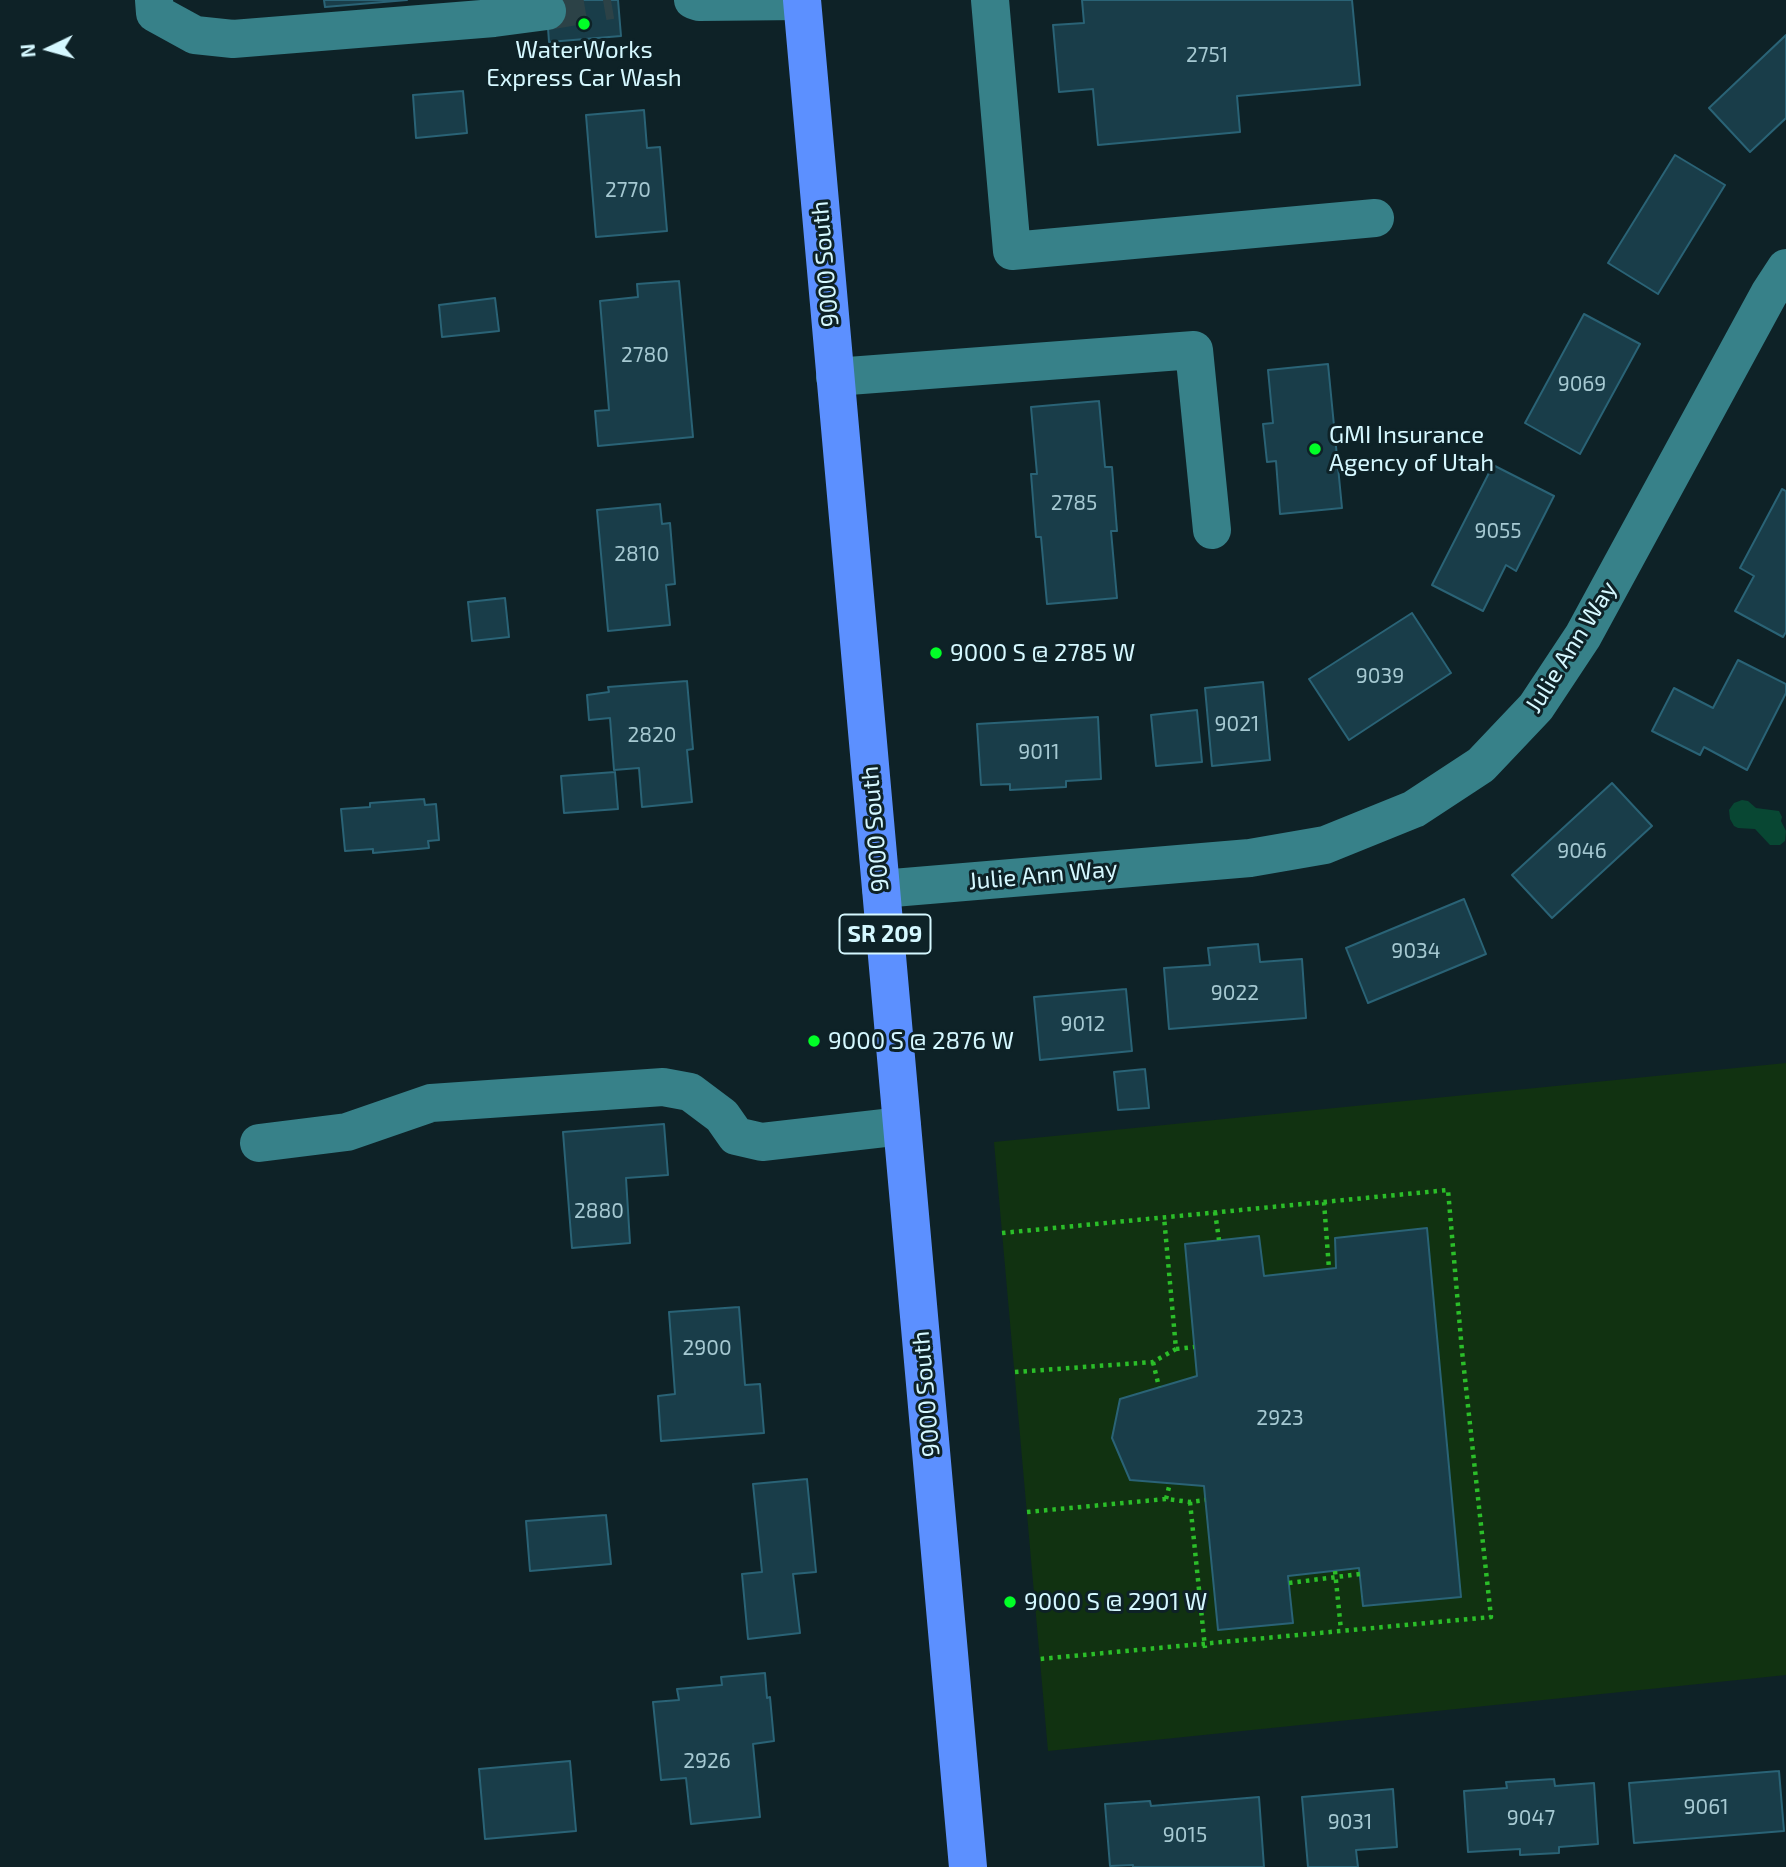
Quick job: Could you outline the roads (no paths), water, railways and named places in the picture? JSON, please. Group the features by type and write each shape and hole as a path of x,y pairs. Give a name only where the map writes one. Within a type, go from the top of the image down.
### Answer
{"main road":[{"name":"9000 South","path":"802,0 968,1867"}],"street":[{"path":"154,0 155,13 195,35 233,38 494,18 547,11"},
{"path":"693,0 802,0"},
{"path":"990,0 1012,251 1375,218"},
{"name":"Julie Ann Way","path":"881,889 1250,858 1325,845 1414,809 1481,765 1536,707 1583,636 1769,294 1786,268"},
{"path":"835,377 1194,350 1212,530"},
{"path":"260,1143 348,1132 431,1103 663,1087 690,1092 722,1116 736,1136 762,1142 902,1126"}],"tunnel":[{"path":"547,11 611,0"}],"place":[{"name":"WaterWorks Express Car Wash","path":"584,24"},
{"name":"GMI Insurance Agency of Utah","path":"1315,449"},
{"name":"9000 S @ 2785 W","path":"936,653"},
{"name":"9000 S @ 2876 W","path":"814,1041"},
{"name":"9000 S @ 2901 W","path":"1010,1602"}]}
